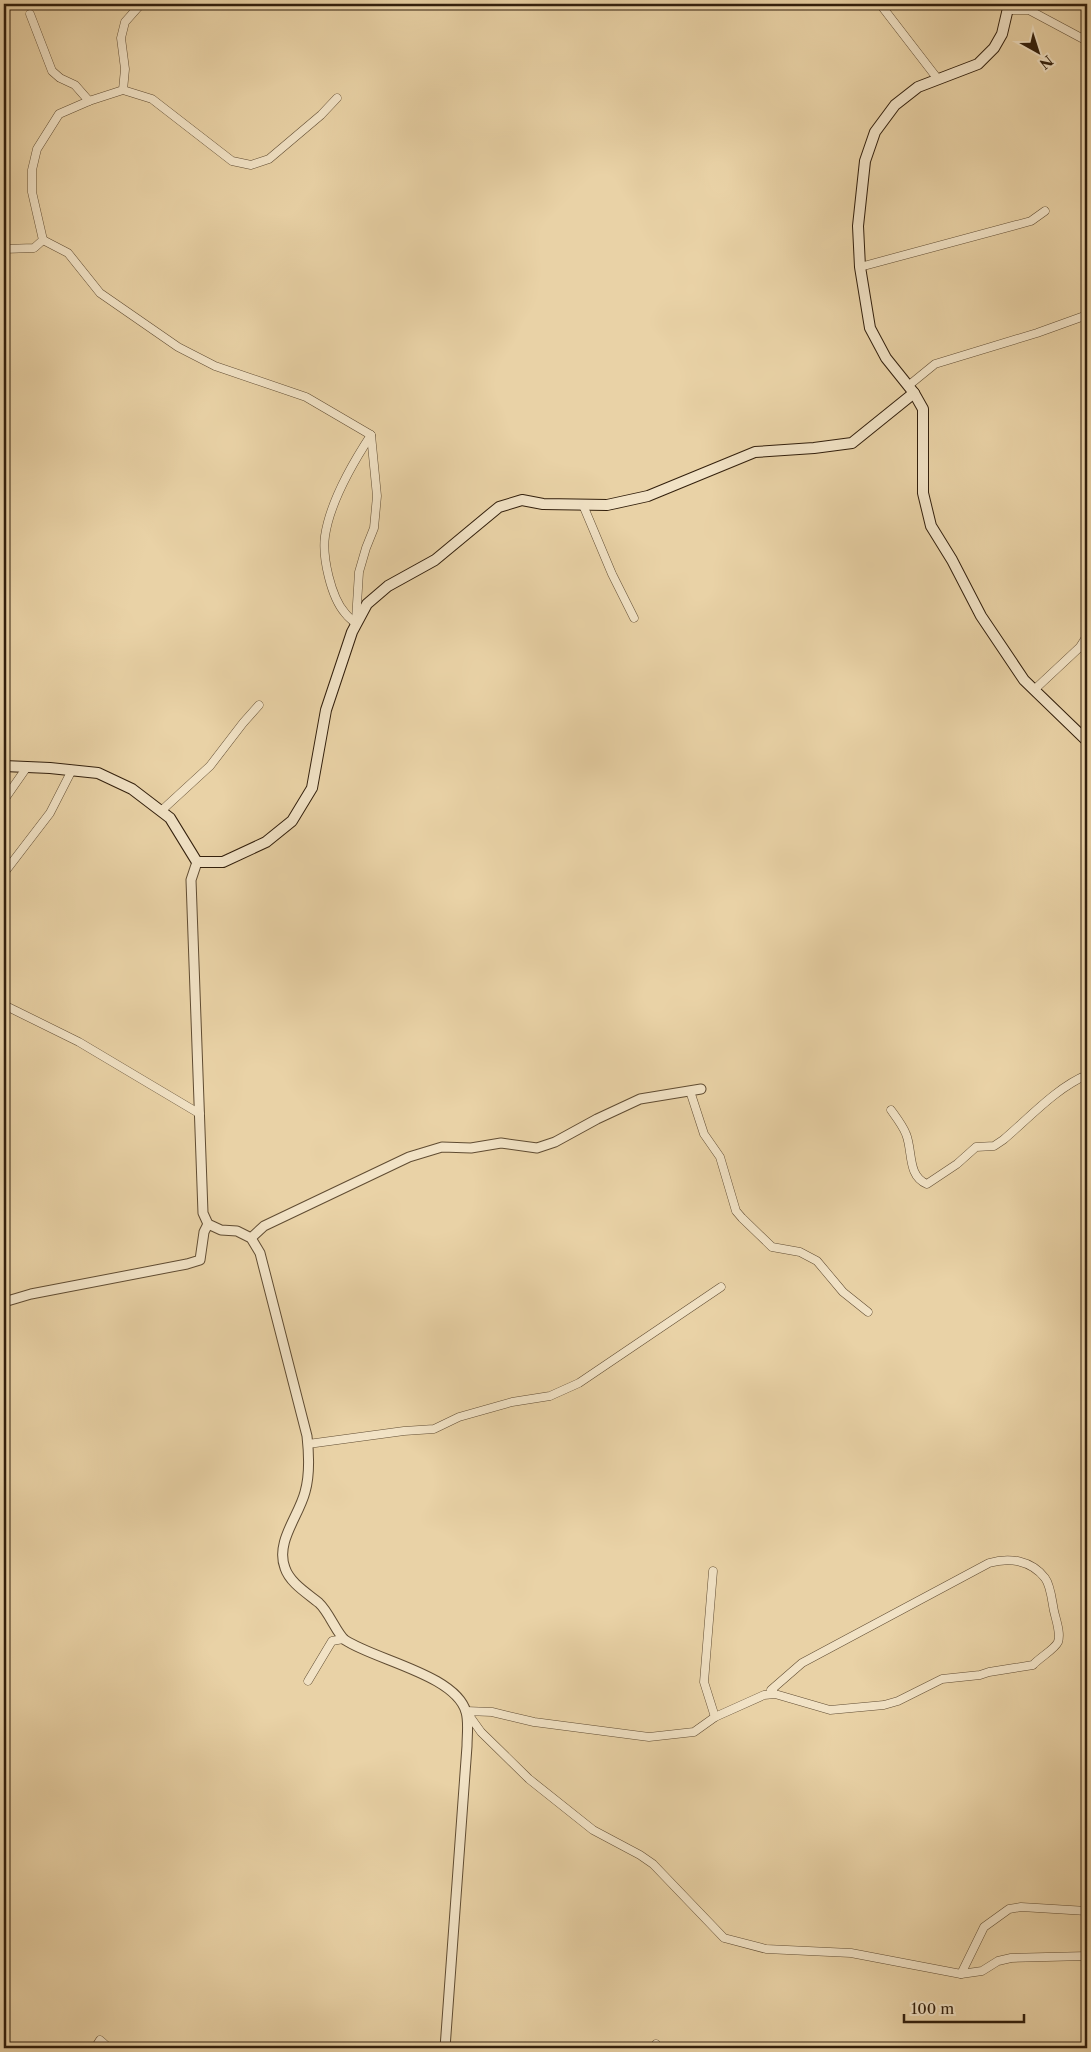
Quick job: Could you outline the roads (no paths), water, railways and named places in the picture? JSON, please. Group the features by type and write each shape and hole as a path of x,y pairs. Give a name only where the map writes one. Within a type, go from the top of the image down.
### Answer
{"main road":[{"path":"1009,7 1002,34 994,48 978,64 937,78 918,87 895,105 875,132 865,161 858,226 860,267 870,328 886,358 911,389 923,409 923,493 931,526 952,560 981,616 1024,680 1087,741"},
{"path":"4,766 98,773 132,790 170,818 197,862 223,862 266,842 292,820 312,788 326,710 352,632 367,604 388,586 435,560 499,507 522,500 543,504 607,506 648,496 756,452 852,443 911,389"}],"street":[{"path":"123,90 125,69 121,38 126,22 141,4"},
{"path":"880,4 937,78"},
{"path":"1009,7 1029,10 1087,41"},
{"path":"30,14 52,72 75,85 89,101"},
{"path":"337,98 269,159 252,165 232,161 152,99 123,90 89,101 59,114 37,149 32,170 32,192 43,240 68,253 100,293 178,347 215,366 306,397 371,435"},
{"path":"860,267 1031,221 1045,211"},
{"path":"4,249 34,248 43,240"},
{"path":"911,389 935,364 1036,333 1087,314"},
{"path":"356,624 359,572 374,528 377,496 371,435"},
{"path":"356,624 344,612 331,589 326,559 325,537 335,505 352,465 371,435"},
{"path":"583,505 612,574 634,618"},
{"path":"1034,690 1080,647 1087,636"},
{"path":"161,811 210,766 259,705"},
{"path":"4,800 27,767"},
{"path":"4,873 50,813 72,770"},
{"path":"197,862 191,880 203,1213 208,1224 221,1230 237,1231 250,1238 260,1253 309,1454 306,1491 284,1542 285,1568 300,1589 320,1604 332,1619 343,1639"},
{"path":"4,1005 79,1042 200,1114"},
{"path":"891,1110 906,1134 912,1167 917,1177 927,1184 957,1164 976,1147 994,1146 1003,1140 1062,1090 1077,1079 1087,1075"},
{"path":"250,1238 264,1226 408,1157 442,1147 470,1148 501,1143 537,1148 555,1142 640,1099 701,1090"},
{"path":"690,1091 704,1134 720,1157 736,1211 772,1247 800,1252 817,1261 843,1292 868,1312"},
{"path":"4,1302 31,1294 200,1260 204,1232 208,1224"},
{"path":"308,1444 434,1430 468,1414 512,1402 550,1396 579,1383 721,1287"},
{"path":"466,1711 492,1712 534,1722 649,1737 694,1732 715,1717 764,1695 776,1694 830,1710 884,1705 898,1701 942,1679 1033,1666 1040,1657 1056,1645 1059,1636 1046,1579 1031,1566 1015,1560 1003,1559 989,1563 802,1663 772,1690 776,1694"},
{"path":"713,1571 704,1682 715,1717"},
{"path":"308,1681 332,1641 343,1639 438,1681 455,1693 481,1732 529,1779 593,1830 640,1854 653,1864 724,1938 766,1949 851,1953 961,1974 982,1971 998,1961 1011,1958 1087,1956"},
{"path":"445,2048 467,1746 466,1711"},
{"path":"961,1974 984,1926 1009,1909 1021,1907 1087,1911"},
{"path":"95,2048 95,2045 100,2040 109,2048"}]}
